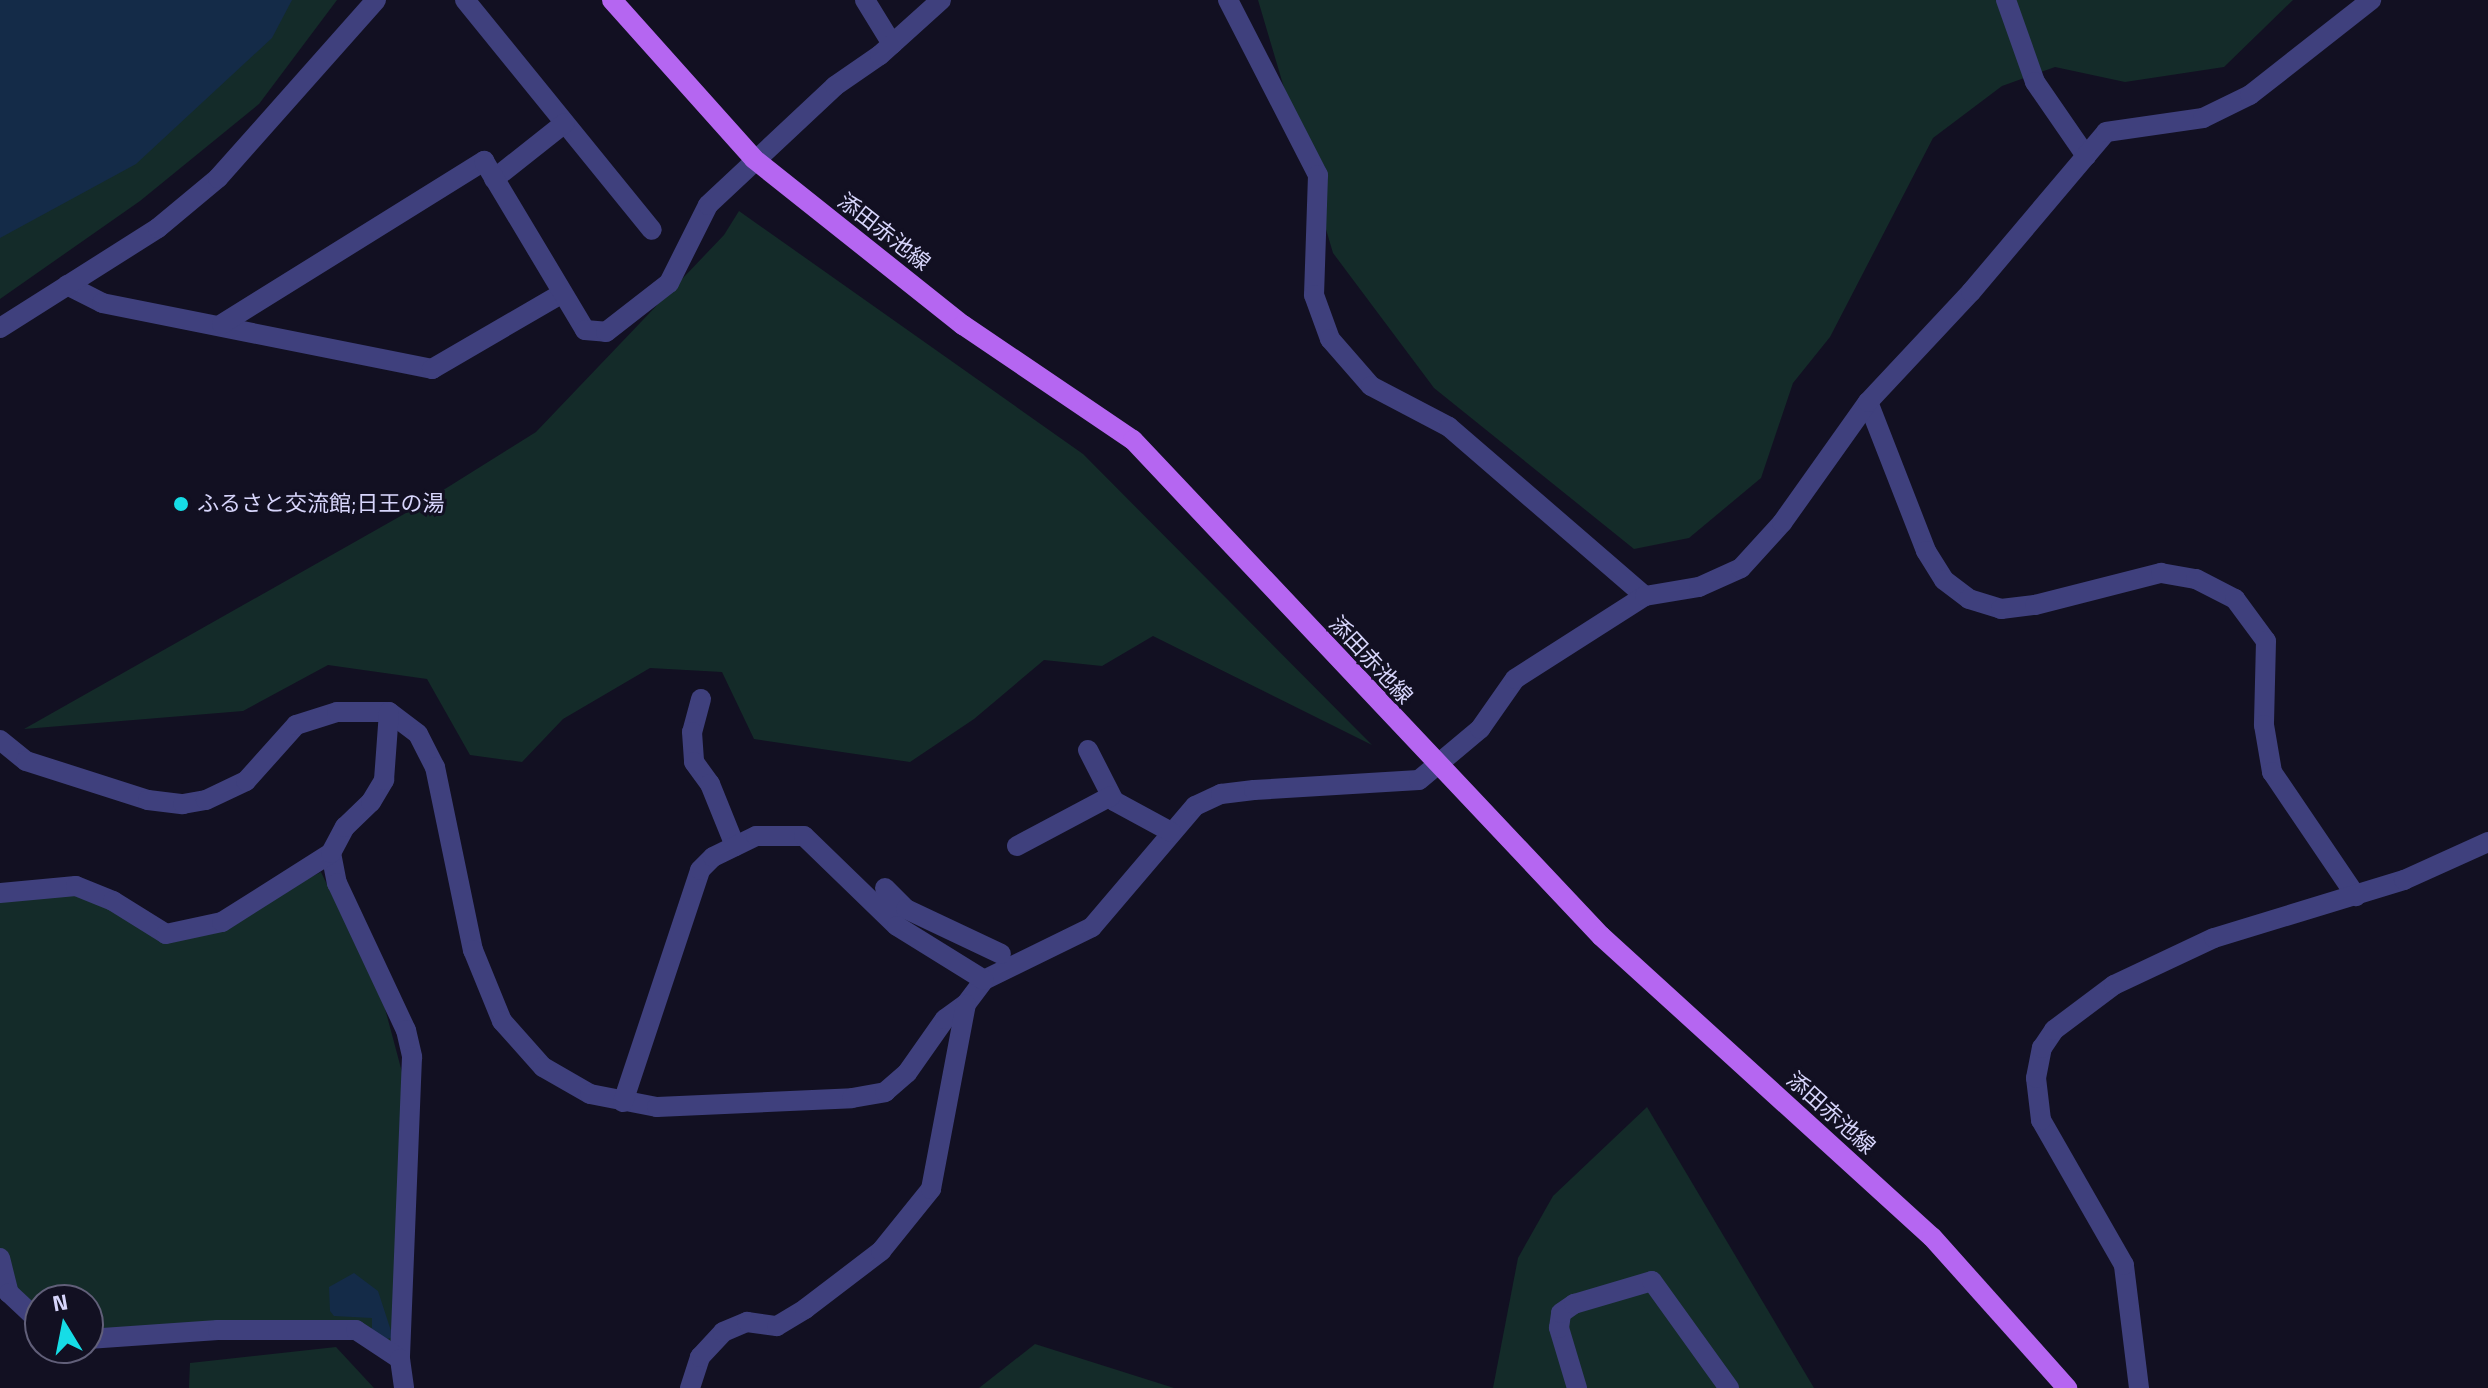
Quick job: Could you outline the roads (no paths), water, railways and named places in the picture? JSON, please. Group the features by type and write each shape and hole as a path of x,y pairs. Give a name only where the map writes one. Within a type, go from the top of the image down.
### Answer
{"main road":[{"name":"添田赤池線","path":"612,0 754,159 963,325 1133,440 1601,936 1932,1237 2067,1388"}],"street":[{"path":"0,328 158,228 218,178 376,0"},
{"path":"465,0 652,230"},
{"path":"865,0 892,44"},
{"path":"222,324 484,161 585,330 606,332 669,283 708,205 754,159 835,86 892,44 941,0"},
{"path":"1228,0 1318,175 1314,295 1330,339 1371,386 1449,427 1645,596"},
{"path":"2006,0 2035,82 2086,156"},
{"path":"0,740 26,761 148,800 183,804 206,800 246,781 296,725 337,712 389,712 418,734 435,767 473,950 502,1021 543,1067 590,1094 657,1107 852,1098 885,1092 907,1073 945,1019 966,1004 984,980 1021,965 1092,927 1195,806 1221,794 1419,780 1439,767 1480,729 1515,679 1645,596 1699,587 1741,568 1782,523 1868,402 2106,132 2203,118 2250,95 2371,0"},
{"path":"494,179 565,123"},
{"path":"67,285 102,303 222,324 432,369 561,294"},
{"path":"1868,402 1926,551 1944,580 1969,599 2001,609 2035,605 2161,573 2196,579 2235,599 2266,641 2264,725 2272,772 2356,896"},
{"path":"701,699 692,732 694,762 710,784 735,846"},
{"path":"0,893 76,886 113,901 166,934 222,922 331,853 345,827 371,802 384,780 389,712"},
{"path":"1088,750 1111,796 1171,832"},
{"path":"1017,846 1111,796"},
{"path":"623,1102 700,870 756,836 804,836 897,926 984,980"},
{"path":"2139,1388 2124,1265 2041,1120 2036,1078 2042,1048 2054,1030 2114,985 2242,927 2356,896 2461,858 2488,842"},
{"path":"331,853 337,883 406,1030 412,1057 400,1359 404,1388"},
{"path":"885,888 929,922 1001,954"},
{"path":"951,921 1021,965"},
{"path":"690,1388 700,1357 723,1332 747,1322 777,1326 805,1309 881,1251 931,1189 966,1004"},
{"path":"0,1258 9,1293 24,1307"},
{"path":"1577,1388 1559,1328 1561,1313 1574,1304 1652,1281 1729,1388"},
{"path":"104,1338 218,1330 356,1330 400,1359"}],"water":[{"path":"0,0 292,0 272,38 136,164 0,238"},
{"path":"354,1273 378,1291 393,1337 384,1340 372,1329 372,1318 334,1316 330,1311 329,1287"}],"place":[{"name":"ふるさと交流館;日王の湯","path":"181,504"}]}
